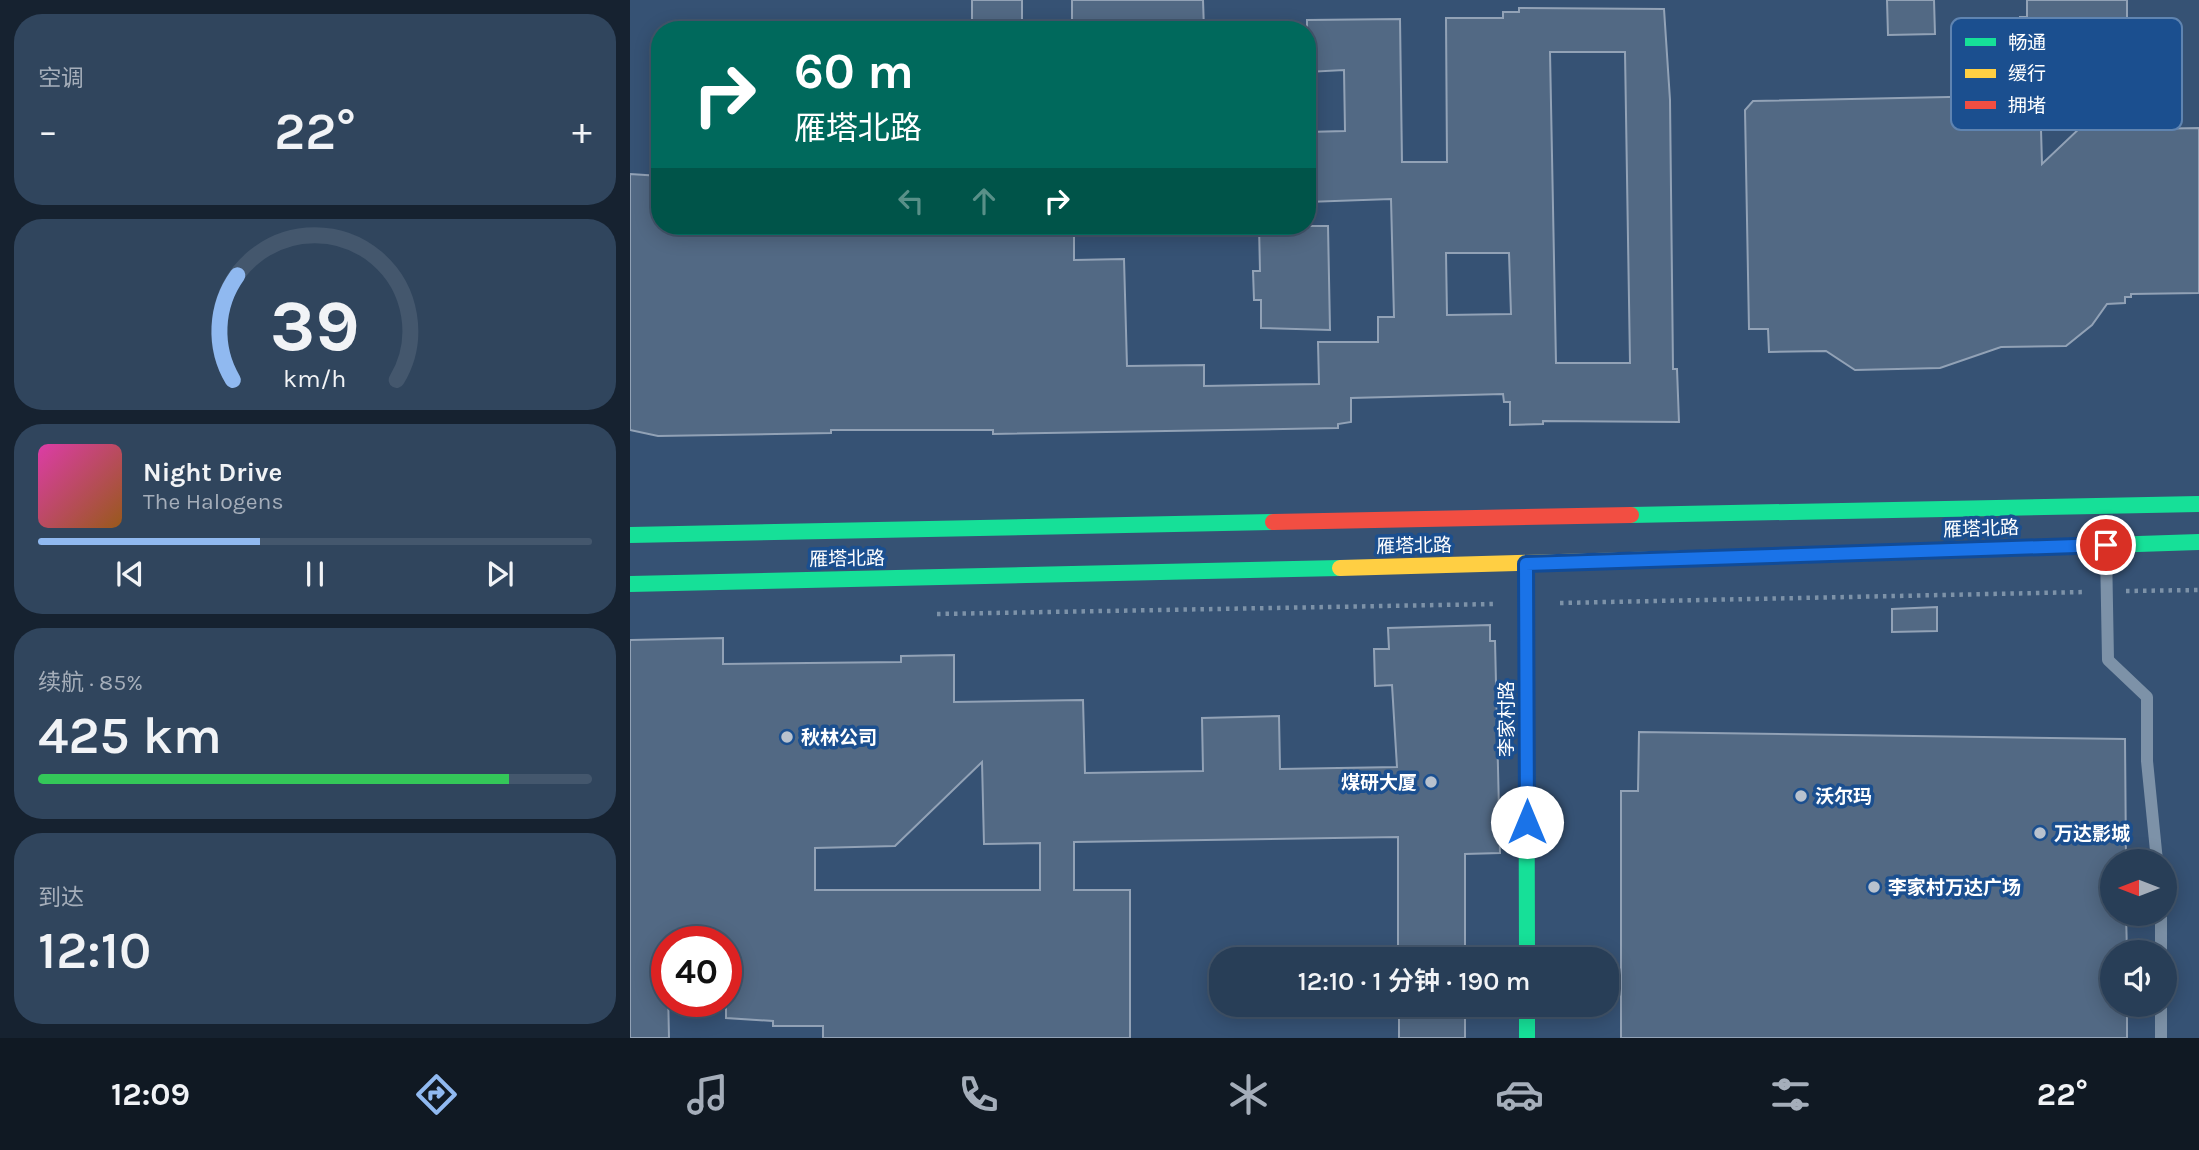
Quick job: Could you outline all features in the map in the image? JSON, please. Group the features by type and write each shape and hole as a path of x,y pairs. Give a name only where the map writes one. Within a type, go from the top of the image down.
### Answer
{"main road":[{"name":"雁塔北路","path":"630,535 2199,504"},
{"name":"雁塔北路","path":"630,584 1526,564 2199,542"},
{"name":"李家村路","path":"1526,564 1527,947"},
{"path":"1527,1017 1527,1038"}],"lane":[{"path":"2106,545 2108,660 2147,698 2147,761 2156,849"},
{"path":"2161,1017 2161,1038"}],"path":[{"path":"933,614 2199,590"}],"building":[{"path":"972,0 1022,0 1022,21 972,21"},
{"path":"1072,0 1203,0 1204,21 1072,21"},
{"path":"1887,0 1934,0 1935,34 1888,35"},
{"path":"2027,0 2127,0 2127,18 2020,18 2027,17"},
{"path":"1519,8 1664,9 1670,100 1673,369 1677,369 1679,422 1543,421 1543,424 1510,425 1510,402 1504,402 1503,394 1351,398 1351,422 1338,424 1338,428 993,434 993,430 831,430 831,433 658,436 630,430 630,174 651,175 651,235 1074,235 1074,260 1124,259 1127,366 1204,365 1204,386 1319,384 1318,342 1378,342 1378,317 1394,317 1391,199 1316,202 1316,132 1345,131 1344,70 1316,72 1316,21 1307,20 1400,19 1402,162 1447,162 1446,18 1503,18 1503,12 1519,12","holes":["1550,52 1625,52 1630,363 1556,363","1446,253 1509,253 1511,314 1447,315"]},
{"path":"1951,97 1951,130 2041,130 2042,164 2078,130 2199,128 2199,293 2131,294 2131,297 2125,297 2125,303 2107,304 2092,325 2066,346 2001,347 1940,368 1855,370 1826,351 1769,352 1768,329 1749,329 1745,110 1753,101"},
{"path":"1316,226 1328,226 1330,330 1261,328 1261,300 1254,300 1253,271 1260,271 1259,235 1316,235"},
{"path":"1937,607 1937,631 1892,632 1892,609"},
{"path":"1490,625 1490,641 1495,641 1500,853 1465,854 1465,947 1398,947 1398,837 1074,842 1074,890 1130,890 1130,1038 823,1038 823,1026 773,1026 773,1021 726,1018 742,1017 742,926 651,926 651,1017 669,1017 669,1038 630,1038 630,640 723,638 723,664 901,662 901,656 954,655 954,702 1083,700 1085,773 1203,771 1202,718 1279,716 1280,769 1397,767 1392,685 1375,686 1374,649 1389,649 1388,628","holes":["982,762 984,844 1040,843 1040,890 815,890 815,848 895,846"]},
{"name":"李家村万达广场","path":"1639,732 2125,739 2126,849 2100,849 2100,926 2126,926 2127,940 2100,940 2100,1017 2127,1017 2127,1038 1621,1038 1621,791 1638,791"},
{"path":"1399,1017 1465,1017 1465,1038 1399,1038"}],"traffic: fast":[{"path":"1631,515 2199,504"},
{"path":"630,535 1273,522"},
{"path":"1809,555 2199,542"},
{"path":"1526,564 1527,947"},
{"path":"630,584 1340,568"},
{"path":"1527,1017 1527,1038"}],"traffic: slow":[{"path":"1340,568 1809,555"}],"traffic: jam":[{"path":"1273,522 1631,515"}],"place":[{"name":"秋林公司","path":"787,737"},
{"name":"煤研大厦","path":"1431,782"},
{"name":"沃尔玛","path":"1801,796"},
{"name":"万达影城","path":"2040,833"},
{"name":"李家村万达广场","path":"1874,887"}],"route":[{"path":"1527,822 1526,564 2106,545"}]}
